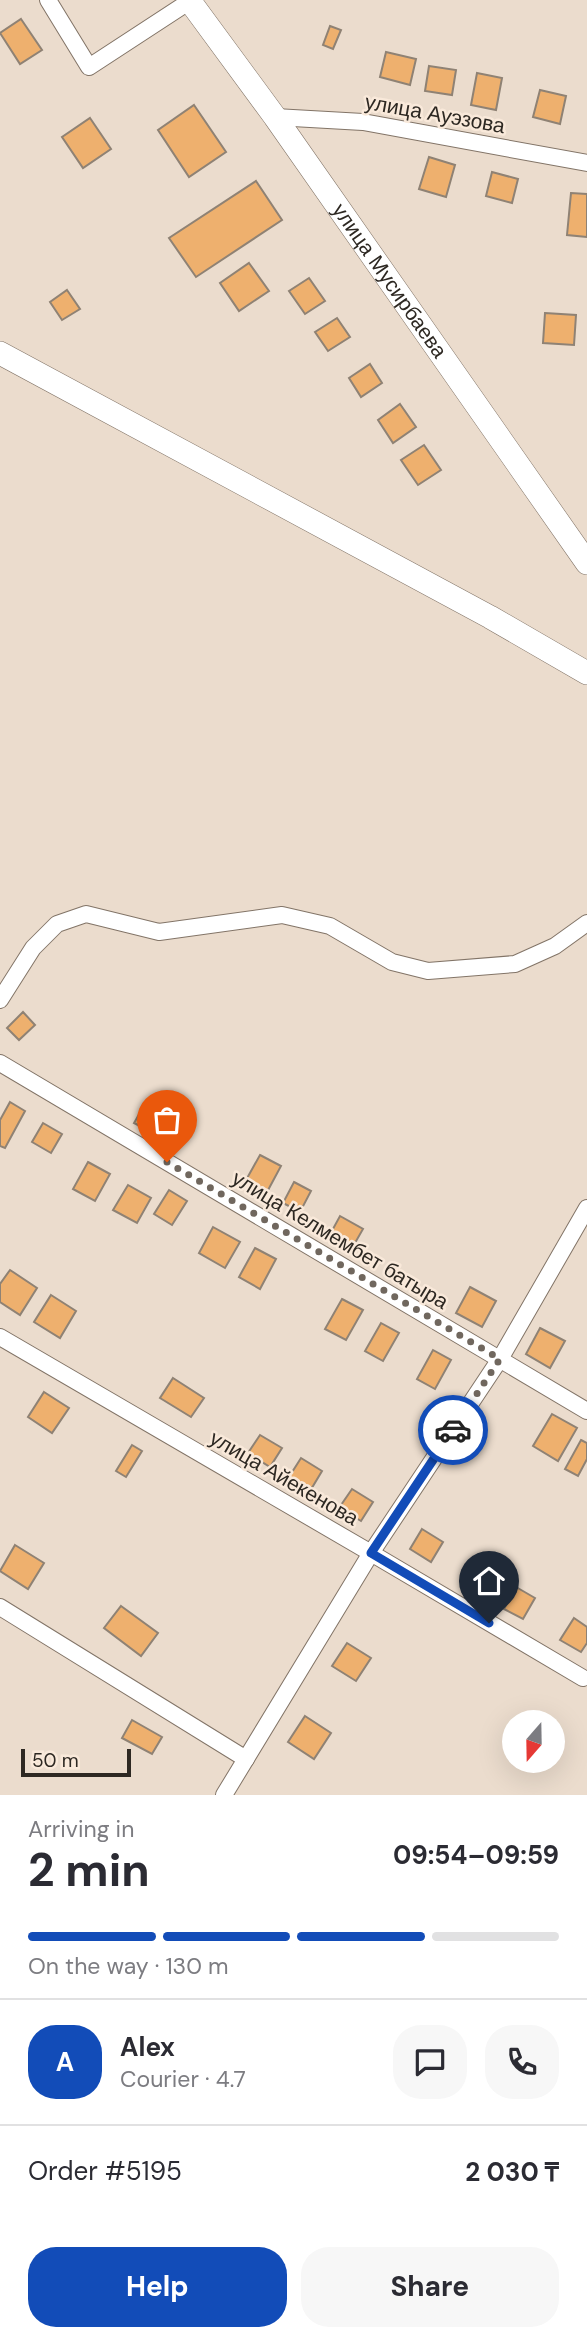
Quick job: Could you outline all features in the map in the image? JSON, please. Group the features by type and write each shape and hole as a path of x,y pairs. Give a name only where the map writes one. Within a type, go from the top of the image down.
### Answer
{"street":[{"path":"48,0 89,67 190,1"},
{"name":"улица Мусирбаева","path":"190,1 275,117 587,562"},
{"name":"улица Ауэзова","path":"275,117 363,122 587,163"},
{"path":"0,353 490,617 587,673"},
{"path":"0,1000 33,948 57,924 86,914 159,932 282,915 330,926 392,962 428,971 515,964 555,946 587,923"},
{"name":"улица Келмембет батыра","path":"0,1063 587,1411"},
{"path":"225,1795 371,1553 500,1359 587,1208"},
{"name":"улица Айекенова","path":"0,1337 583,1678"},
{"path":"0,1607 246,1759"}],"building":[{"path":"21,19 42,50 20,64 0,33"},
{"path":"330,26 341,30 333,49 323,45"},
{"path":"386,52 416,59 410,85 380,77"},
{"path":"429,66 456,70 452,95 425,91"},
{"path":"477,73 502,78 496,110 471,105"},
{"path":"540,90 566,96 560,124 533,117"},
{"path":"194,105 226,152 189,177 158,130"},
{"path":"90,118 111,149 83,168 62,137"},
{"path":"429,157 455,165 446,197 419,189"},
{"path":"492,172 518,179 512,203 486,196"},
{"path":"256,181 282,220 196,277 169,238"},
{"path":"571,193 587,194 587,237 567,235"},
{"path":"249,263 269,291 239,311 220,283"},
{"path":"309,278 325,301 305,314 289,291"},
{"path":"67,290 80,309 62,320 50,302"},
{"path":"545,313 576,315 574,345 543,343"},
{"path":"337,318 350,337 328,351 315,332"},
{"path":"370,364 382,383 361,397 349,378"},
{"path":"400,404 416,427 393,443 378,420"},
{"path":"424,445 441,470 418,485 401,460"},
{"path":"23,1012 35,1025 19,1040 7,1028"},
{"path":"10,1102 25,1111 5,1148 0,1146 0,1120"},
{"path":"146,1102 162,1111 151,1132 134,1123"},
{"path":"43,1123 62,1134 51,1153 32,1142"},
{"path":"260,1155 281,1166 267,1192 246,1180"},
{"path":"88,1162 110,1174 95,1201 73,1189"},
{"path":"294,1182 311,1191 300,1212 283,1203"},
{"path":"128,1185 151,1198 137,1223 113,1210"},
{"path":"169,1190 187,1201 172,1225 154,1214"},
{"path":"340,1216 363,1229 351,1250 328,1238"},
{"path":"213,1227 240,1242 225,1268 199,1253"},
{"path":"255,1248 276,1259 260,1289 239,1277"},
{"path":"10,1270 37,1288 20,1315 0,1302 0,1284"},
{"path":"470,1287 496,1301 482,1327 456,1313"},
{"path":"51,1295 76,1311 60,1338 34,1322"},
{"path":"342,1299 363,1310 346,1340 325,1329"},
{"path":"381,1323 399,1333 383,1361 365,1351"},
{"path":"540,1328 565,1341 550,1368 526,1354"},
{"path":"433,1350 451,1360 435,1389 417,1379"},
{"path":"173,1378 204,1398 191,1417 160,1398"},
{"path":"44,1392 69,1408 52,1433 28,1417"},
{"path":"552,1414 577,1428 558,1461 533,1446"},
{"path":"260,1435 282,1448 270,1467 248,1453"},
{"path":"581,1440 587,1443 587,1459 578,1476 565,1469"},
{"path":"132,1445 142,1451 126,1477 116,1471"},
{"path":"301,1458 322,1471 310,1491 289,1477"},
{"path":"352,1489 373,1502 361,1521 339,1508"},
{"path":"422,1529 443,1542 431,1562 410,1549"},
{"path":"15,1545 44,1563 28,1589 0,1571"},
{"path":"482,1570 502,1581 491,1601 471,1589"},
{"path":"516,1587 535,1598 523,1619 504,1609"},
{"path":"121,1606 158,1633 141,1656 104,1628"},
{"path":"574,1618 587,1627 587,1643 581,1652 560,1640"},
{"path":"347,1643 371,1658 356,1681 332,1666"},
{"path":"305,1716 331,1733 314,1759 288,1742"},
{"path":"132,1720 162,1737 152,1754 122,1738"}],"way so far":[{"path":"167,1162 500,1359 453,1430"}],"route":[{"path":"453,1430 371,1553 489,1623"}]}
